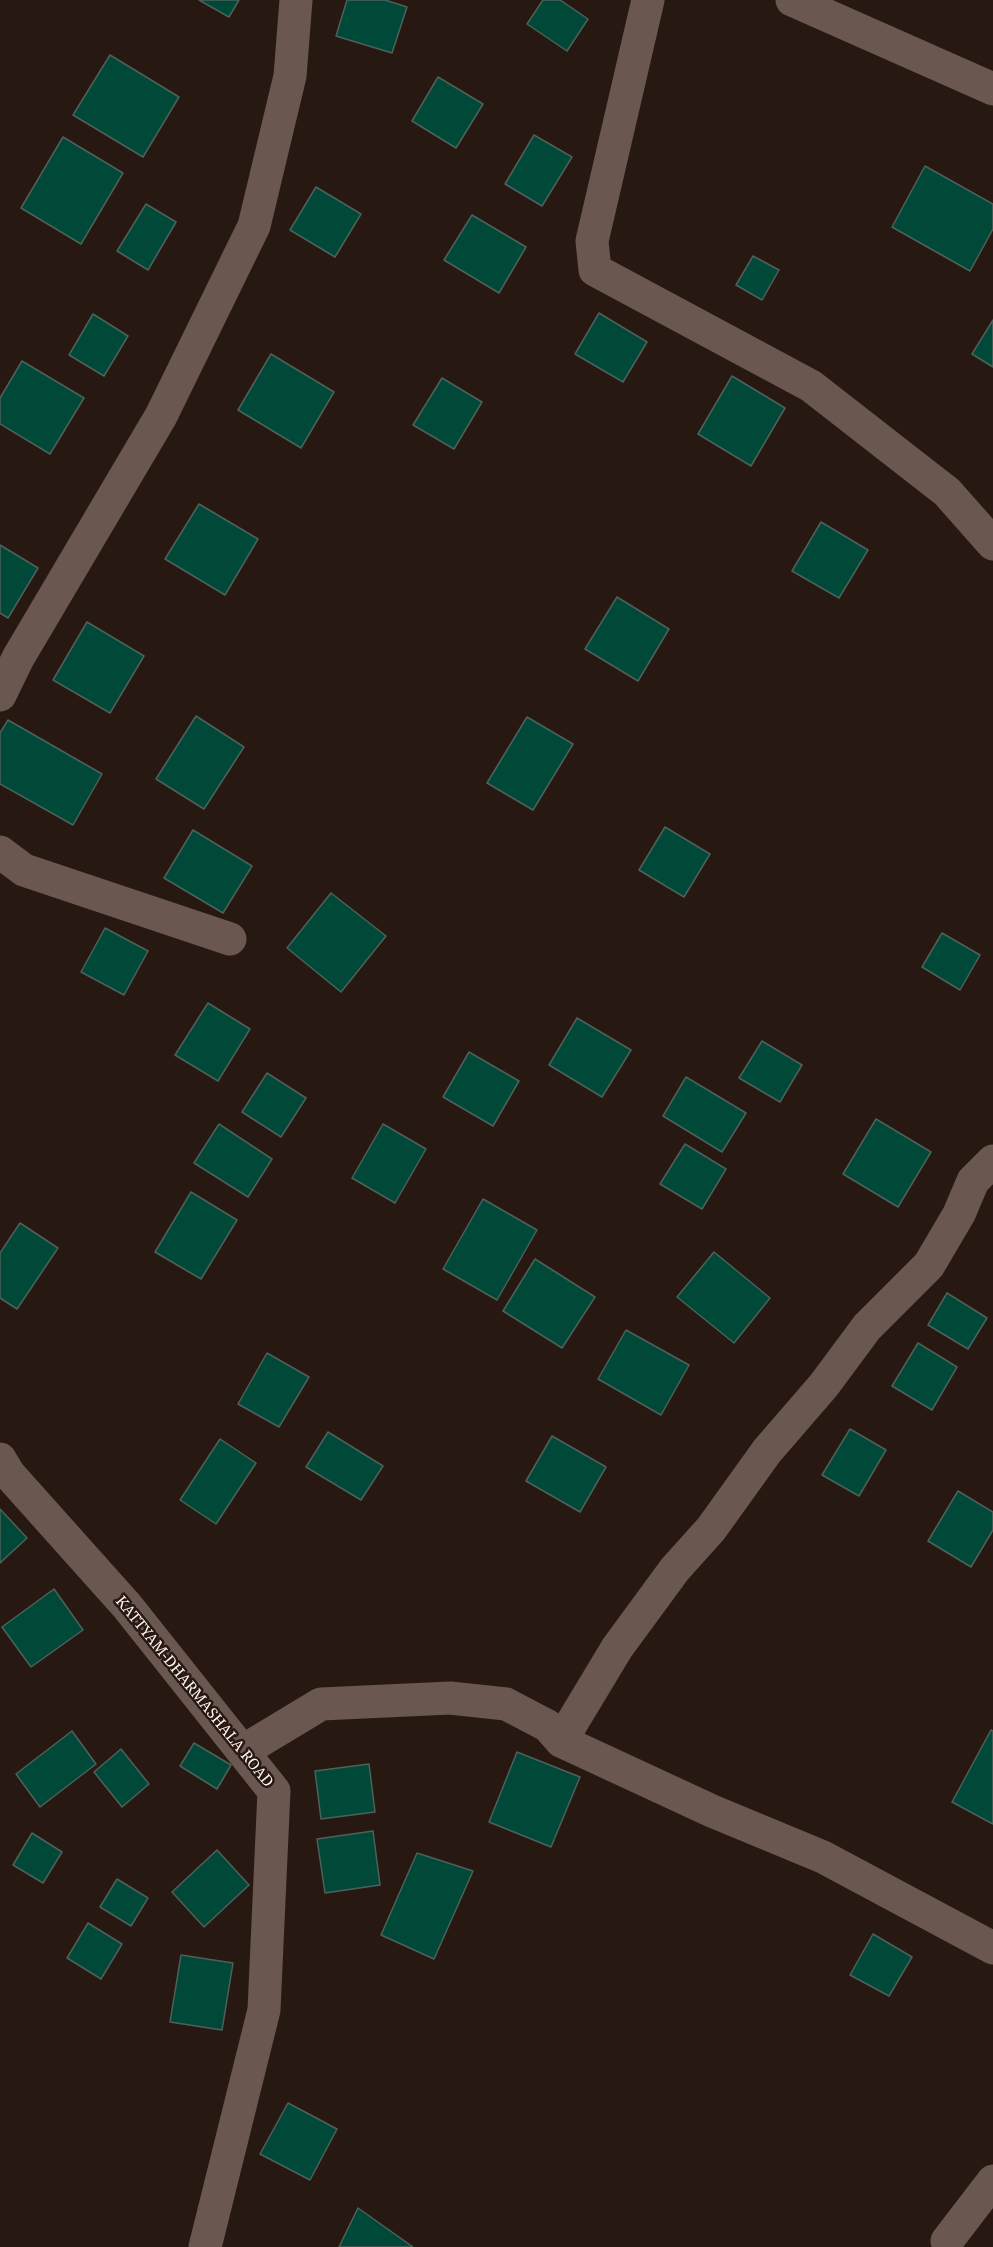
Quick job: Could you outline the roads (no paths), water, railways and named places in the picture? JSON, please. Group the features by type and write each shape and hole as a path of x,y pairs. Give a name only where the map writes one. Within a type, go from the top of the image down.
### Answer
{"street":[{"path":"0,695 18,658 161,416 254,226 290,76 296,0"},
{"path":"648,0 592,241 595,270 811,386 947,492 993,544"},
{"path":"792,0 993,90"},
{"path":"0,852 24,870 230,939"},
{"path":"561,1741 617,1648 675,1569 711,1529 760,1460 824,1385 867,1326 929,1264 958,1214 973,1180 993,1161"},
{"name":"KATTYAM-DHARMASHALA ROAD","path":"0,1459 9,1474 127,1606 274,1791 264,2010 205,2247"},
{"path":"243,1750 321,1704 450,1698 506,1704 548,1726 561,1741 712,1812 823,1857 993,1948"},
{"path":"947,2241 993,2181"}]}
